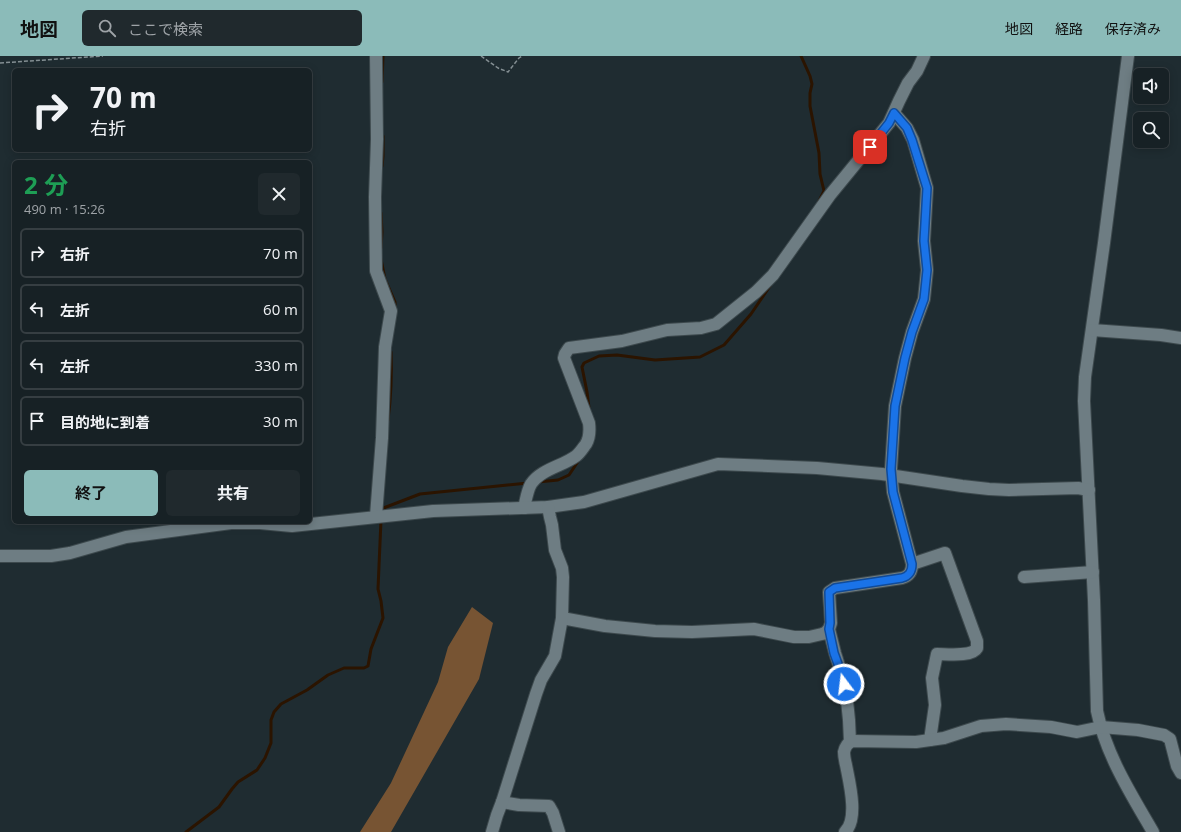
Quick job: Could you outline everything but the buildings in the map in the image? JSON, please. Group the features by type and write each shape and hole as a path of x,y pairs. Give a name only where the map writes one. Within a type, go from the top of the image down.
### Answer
{"street":[{"path":"376,56 377,139 374,196 376,271 391,311 385,347 382,438 376,516"},
{"path":"524,508 531,484 542,474 577,456 583,449 589,436 589,423 564,358 569,348 622,341 667,330 701,328 716,324 756,292 773,275 830,195 889,123 908,83 917,71 924,56"},
{"path":"1128,56 1085,377 1084,401 1093,572 1098,716 1111,753 1124,781 1152,832"},
{"path":"850,742 846,691 834,653 829,629 829,592 835,588 906,577 912,569 893,492 891,475 895,406 912,332 924,299 927,270 924,241 927,188 907,128 894,113"},
{"path":"1092,330 1162,335 1181,338"},
{"path":"312,524 433,511 548,507 584,502 718,464 817,468 891,475 989,489 1009,490 1078,488 1089,490"},
{"path":"492,832 541,680 555,656 562,618 562,572 555,550 548,507"},
{"path":"0,556 51,556 70,553 126,537 231,524"},
{"path":"271,524 292,526 309,524"},
{"path":"912,564 945,553 977,641 977,647 973,652 968,654 937,654 932,678 935,705 930,740"},
{"path":"1024,577 1093,572"},
{"path":"562,618 605,626 655,631 692,632 754,629 794,637 809,637 825,633 829,629"},
{"path":"845,832 848,830 850,824 853,807 844,753 850,742 857,740 906,743 944,738 981,726 996,724 1024,724 1078,732 1101,727 1138,730 1164,735 1170,739 1181,773"},
{"path":"502,802 519,805 549,806 553,813 558,832"}],"path":[{"path":"0,63 103,56"},
{"path":"481,56 498,68 508,72 522,56"}],"shaded area":[{"path":"472,607 493,623 479,679 391,832 360,832 391,783 438,682 448,647"}],"waterway":[{"path":"382,82 383,56"},
{"path":"801,56 812,84 810,106 819,153 820,174 824,191 819,201"},
{"path":"382,166 383,136"},
{"path":"381,213 381,248"},
{"path":"381,259 385,279 395,302 395,307"},
{"path":"589,408 582,367 584,363 599,356 617,355 655,360 700,357 724,345 751,314 770,286"},
{"path":"388,420 391,386 391,352"},
{"path":"538,482 558,480 569,475 579,460"},
{"path":"381,509 420,494 528,483"},
{"path":"186,832 219,807 238,782 257,770 265,758 271,743 271,720 274,712 281,704 307,690 328,675 344,668 364,668 368,666 371,649 383,618 378,589 381,520"}],"route":[{"path":"844,684 834,653 829,629 829,592 835,588 906,577 912,569 893,492 891,469 895,406 912,332 924,299 927,270 924,241 927,188 907,128 894,113 889,123 870,147"}]}
